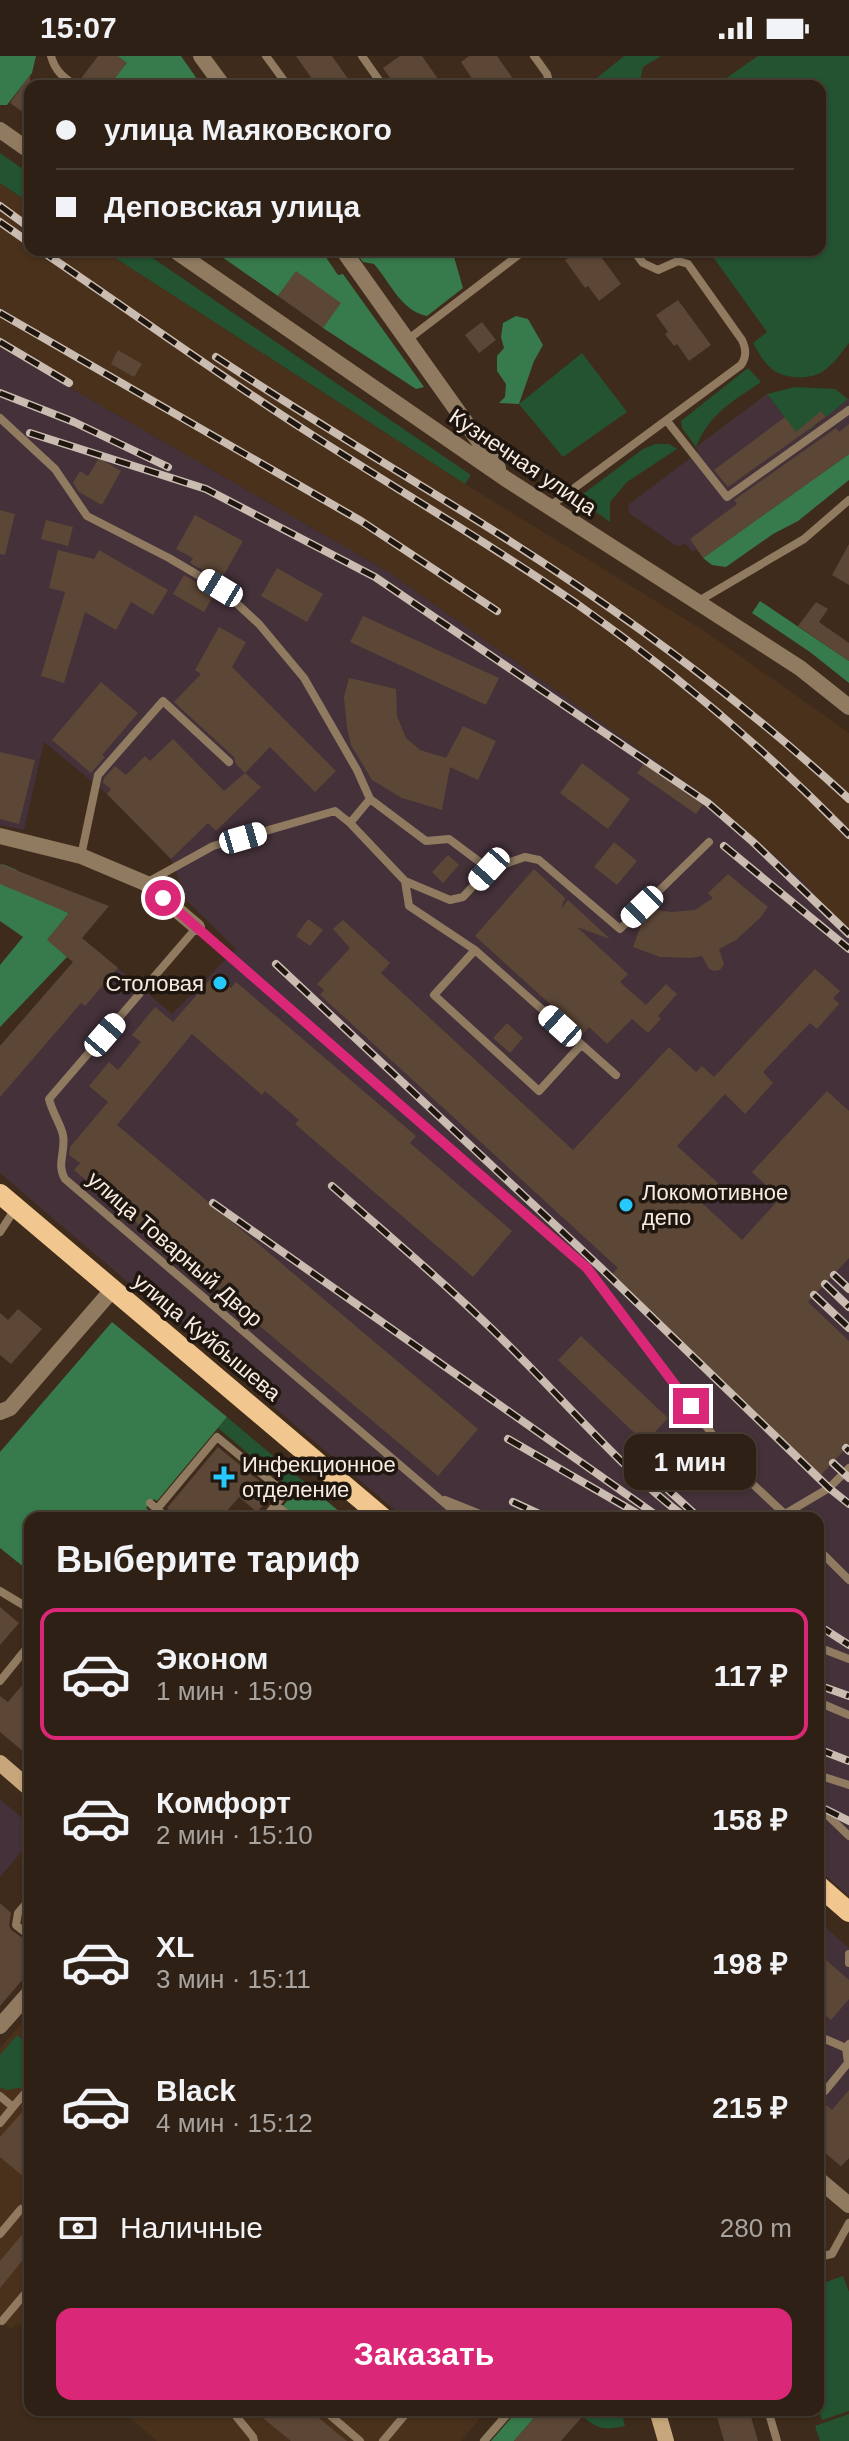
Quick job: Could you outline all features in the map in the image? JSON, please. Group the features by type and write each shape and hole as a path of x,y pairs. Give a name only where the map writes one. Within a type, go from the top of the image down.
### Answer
{"main road":[{"name":"улица Куйбышева","path":"8,1200 376,1512"},
{"path":"0,1763 24,1784"},
{"path":"824,1890 849,1912"},
{"path":"659,2416 666,2441"}],"street":[{"path":"201,56 219,80"},
{"path":"0,130 24,147"},
{"name":"Кузнечная улица","path":"183,256 506,479 800,668 849,707"},
{"path":"347,256 506,479"},
{"path":"0,836 81,856 145,883 197,927"},
{"path":"0,1411 10,1408 113,1289"},
{"path":"0,2026 24,1999"},
{"path":"824,2184 849,2205"}],"lane":[{"path":"51,56 54,67 68,80"},
{"path":"266,56 284,80"},
{"path":"362,56 379,80"},
{"path":"534,56 548,80"},
{"path":"406,341 517,256"},
{"path":"549,506 745,360 746,350 742,340 688,264 678,261 658,270 643,263 638,256"},
{"path":"667,421 727,497 849,410"},
{"path":"0,418 55,469 87,516 220,588 259,624 304,678 357,770 370,799 426,841 449,839 489,869"},
{"path":"696,602 804,539 848,502"},
{"path":"81,856 98,775 163,701 229,762"},
{"path":"350,823 370,799"},
{"path":"145,883 213,846 335,811 405,881 450,900 463,897 489,869 525,857 539,860 620,929 709,842"},
{"path":"405,881 409,906 475,950 616,1075"},
{"path":"197,927 587,1268 743,1475 783,1512"},
{"name":"улица Товарный Двор","path":"197,927 49,1099 63,1133 60,1170 65,1179 455,1512"},
{"path":"475,950 434,995 539,1091 581,1045"},
{"path":"0,1232 8,1200"},
{"path":"160,1512 153,1506 217,1437 285,1493 270,1512"},
{"path":"793,1512 829,1488 849,1468"},
{"path":"437,1497 475,1512"},
{"path":"276,1505 285,1512"},
{"path":"824,1555 849,1580"},
{"path":"0,1591 24,1605"},
{"path":"824,1649 849,1659"},
{"path":"0,1681 24,1651"},
{"path":"824,1705 849,1715"},
{"path":"824,1777 849,1785"},
{"path":"824,1812 849,1836"},
{"path":"24,1906 18,1913 16,1925 24,1931"},
{"path":"849,1954 849,1963"},
{"path":"824,2038 847,2046 848,2063 825,2091"},
{"path":"0,2123 24,2094"},
{"path":"0,2096 13,2107"},
{"path":"0,2234 21,2209"},
{"path":"824,2256 832,2254 849,2223"},
{"path":"2,2321 24,2295"},
{"path":"236,2416 254,2441"},
{"path":"331,2416 360,2441"},
{"path":"383,2441 404,2416"},
{"path":"484,2441 506,2416"},
{"path":"770,2416 777,2441"}],"shaded area":[{"path":"0,183 24,199 24,256 112,256 465,484 703,630 849,733 849,934 799,877 708,798 389,572 0,347"},
{"path":"0,347 389,572 708,798 799,877 849,934 849,1896 824,1874 824,1512 397,1512 0,1173 0,1046 56,981 60,984 92,946 172,1014 236,949 187,901 171,859 107,794 44,742 24,830 0,825"},
{"path":"767,394 799,436 849,398 849,454 703,558 697,549 692,552 685,543 678,547 629,513 628,505 698,452 696,447"},
{"path":"0,1799 24,1820 24,1849 0,1877"},
{"path":"824,1926 849,1948 849,2158 841,2167 824,2152"},
{"path":"24,2020 24,2328 18,2323 11,2329 0,2319 0,2048"},
{"path":"128,2416 482,2416 461,2441 157,2441"}],"green space":[{"path":"0,56 36,56 32,73 7,105 0,105"},
{"path":"118,56 181,56 198,80 112,80"},
{"path":"624,56 661,56 643,67 640,80 594,80"},
{"path":"758,56 849,56 849,343 837,359 817,375 783,375 764,361 753,343 767,332 712,256 826,256 826,80 724,80"},
{"path":"0,153 24,170 24,199 0,183"},
{"path":"112,256 150,256 471,475 465,484"},
{"path":"221,256 325,256 338,275 343,274 424,387 416,389 323,328 296,272 278,296"},
{"path":"358,256 454,256 463,288 427,316 403,302 374,264 363,262"},
{"path":"516,316 528,319 543,345 519,404 499,403 505,397 506,384 497,371 497,356 504,348 501,337 503,323"},
{"path":"582,353 627,412 563,457 519,404"},
{"path":"748,368 761,382 715,417 696,447 682,428 681,421"},
{"path":"795,387 835,389 848,399 826,417 821,411 811,420 815,426 799,436 767,394"},
{"path":"655,444 669,444 677,449 627,482 610,502 610,522 580,501 583,494 643,449"},
{"path":"849,454 849,480 798,521 773,534 726,567 712,565 703,558"},
{"path":"760,601 849,661 849,683 752,613"},
{"path":"2,864 17,870 10,887 69,913 48,939 67,957 0,1027 0,965 23,937 0,921"},
{"path":"112,1322 227,1417 157,1501 154,1499 146,1508 150,1512 24,1512 24,1567 0,1548 0,1452"},
{"path":"227,1417 303,1481 294,1492 218,1428"},
{"path":"303,1481 340,1512 290,1512 283,1506"},
{"path":"17,2035 24,2041 24,2087 6,2090 0,2087 0,2055"},
{"path":"843,2276 849,2292 849,2411 822,2420 821,2416 824,2416 824,2283"},
{"path":"849,2414 849,2441 820,2441 815,2426"},
{"path":"513,2416 536,2416 514,2441 491,2441"},
{"path":"582,2416 622,2416 625,2426 607,2428 593,2424"}],"building":[{"path":"98,56 118,56 127,63 114,80 80,80"},
{"path":"296,56 332,56 349,80 313,80"},
{"path":"400,56 422,56 439,80 392,80 383,68"},
{"path":"469,56 497,56 514,80 473,80 461,62"},
{"path":"24,83 24,113 10,103"},
{"path":"566,256 600,256 621,284 599,301 588,286 585,288 565,260"},
{"path":"296,271 341,303 323,328 278,296"},
{"path":"678,300 711,345 689,361 665,334 668,332 656,315"},
{"path":"482,322 496,340 479,353 465,335"},
{"path":"118,350 142,364 134,377 111,364"},
{"path":"821,411 826,417 728,487 714,470 785,417 796,432"},
{"path":"849,424 849,454 703,558 690,539 737,504 734,500 836,428 839,432"},
{"path":"99,458 121,471 102,505 79,492 73,483 80,471 88,476"},
{"path":"0,510 15,514 5,555 0,554"},
{"path":"195,515 243,541 221,580 190,563 193,558 176,549"},
{"path":"46,520 73,527 68,546 41,539"},
{"path":"849,544 849,585 832,575"},
{"path":"58,550 94,559 99,550 168,590 153,615 131,602 116,630 85,612 64,683 41,676 65,592 49,588"},
{"path":"277,568 323,594 307,622 261,596"},
{"path":"184,575 215,593 204,612 173,594"},
{"path":"816,602 828,609 819,622 849,643 849,661 798,626"},
{"path":"363,616 499,678 486,705 350,642"},
{"path":"219,627 246,642 232,667 336,771 315,792 270,747 245,773 234,757 174,702 201,674 195,670"},
{"path":"349,678 396,689 397,716 406,738 420,750 446,758 463,726 496,741 478,780 450,767 442,810 402,798 372,780 351,745 347,728 344,697"},
{"path":"101,682 138,713 102,755 105,757 91,773 52,740"},
{"path":"173,739 224,791 245,773 261,787 216,831 208,823 171,859 107,794 111,789 103,783 115,766 126,775 145,756 150,761"},
{"path":"0,752 35,760 19,824 0,819"},
{"path":"647,759 706,800 696,814 637,773"},
{"path":"582,763 630,799 608,829 560,793"},
{"path":"614,842 637,861 617,885 594,867"},
{"path":"448,855 459,865 443,883 432,872"},
{"path":"0,864 109,906 82,938 118,968 85,1006 81,1003 0,1097 0,1046 73,962 47,940 69,913 0,884"},
{"path":"534,869 565,898 561,909 568,900 610,939 577,927 628,974 620,982 646,1005 666,984 677,994 648,1033 632,1019 607,1044 589,1027 583,1034 475,936"},
{"path":"728,874 768,907 736,940 719,949 724,964 720,970 709,969 702,956 660,957 633,947 645,914 650,909 671,912 695,910 713,898 708,893"},
{"path":"308,919 323,930 310,946 296,936"},
{"name":"Локомотивное депо","path":"343,920 390,963 381,973 573,1150 669,1047 696,1072 702,1066 714,1077 815,969 840,991 833,998 839,1004 817,1029 810,1023 763,1072 773,1083 745,1114 725,1094 677,1146 718,1183 701,1202 742,1240 780,1198 752,1172 827,1091 849,1111 849,1258 808,1302 849,1341 849,1445 821,1475 608,1278 618,1268 320,995 324,990 317,984 350,948 333,929"},
{"path":"215,974 231,988 236,982 416,1136 410,1143 512,1231 473,1277 295,1124 299,1120 265,1091 262,1095 192,1034 117,1125 478,1429 438,1476 74,1170 80,1163 69,1155 70,1147 108,1102 89,1086 109,1062 118,1070 141,1042 132,1035 155,1007 173,1022"},
{"path":"507,1023 523,1038 510,1053 493,1038"},
{"path":"18,1309 42,1329 11,1364 0,1355 0,1313 8,1320"},
{"path":"581,1336 668,1418 645,1443 558,1360"},
{"name":"Инфекционное отделение","path":"218,1447 274,1493 257,1512 239,1497 226,1512 171,1512 167,1508"},
{"path":"0,1607 19,1623 0,1645"},
{"path":"24,1683 24,1752 0,1732 0,1696 8,1702"},
{"path":"0,1903 11,1913 11,1930 24,1939 24,1978 0,2006"},
{"path":"824,1958 849,1980 849,1999 831,2020 824,2014"},
{"path":"849,2090 849,2158 841,2166 824,2152 824,2103 832,2110"},
{"path":"24,2110 24,2177 0,2157 0,2137"},
{"path":"24,2232 24,2258 0,2288 0,2261"},
{"path":"260,2416 316,2416 347,2441 291,2441"},
{"path":"536,2416 583,2416 561,2441 514,2441"},
{"path":"717,2416 751,2416 758,2441 724,2441"}],"railway":[{"path":"0,206 24,224"},
{"path":"0,222 24,239"},
{"path":"49,256 272,409 510,559 613,630 752,742 849,835"},
{"path":"0,313 361,521 497,611"},
{"path":"0,342 69,383"},
{"path":"216,357 595,598 726,694 849,799"},
{"path":"0,393 74,422 168,467"},
{"path":"30,433 206,489 375,577 708,803 849,934"},
{"path":"724,846 849,949"},
{"path":"276,964 849,1504"},
{"path":"332,1186 480,1318 623,1463 678,1512"},
{"path":"213,1203 651,1512"},
{"path":"834,1275 849,1289"},
{"path":"825,1284 849,1307"},
{"path":"814,1295 849,1328"},
{"path":"508,1439 635,1512"},
{"path":"846,1448 849,1451"},
{"path":"833,1463 849,1478"},
{"path":"640,1464 692,1512"},
{"path":"513,1502 535,1512"},
{"path":"824,1629 849,1645"},
{"path":"824,1687 849,1696"},
{"path":"824,1751 849,1761"},
{"path":"825,1809 849,1821"}],"place":[{"name":"Столовая","path":"220,983"},
{"name":"Локомотивное депо","path":"626,1205"},
{"name":"Инфекционное отделение","path":"224,1477"}],"route":[{"path":"163,898 587,1268 691,1406"}]}
